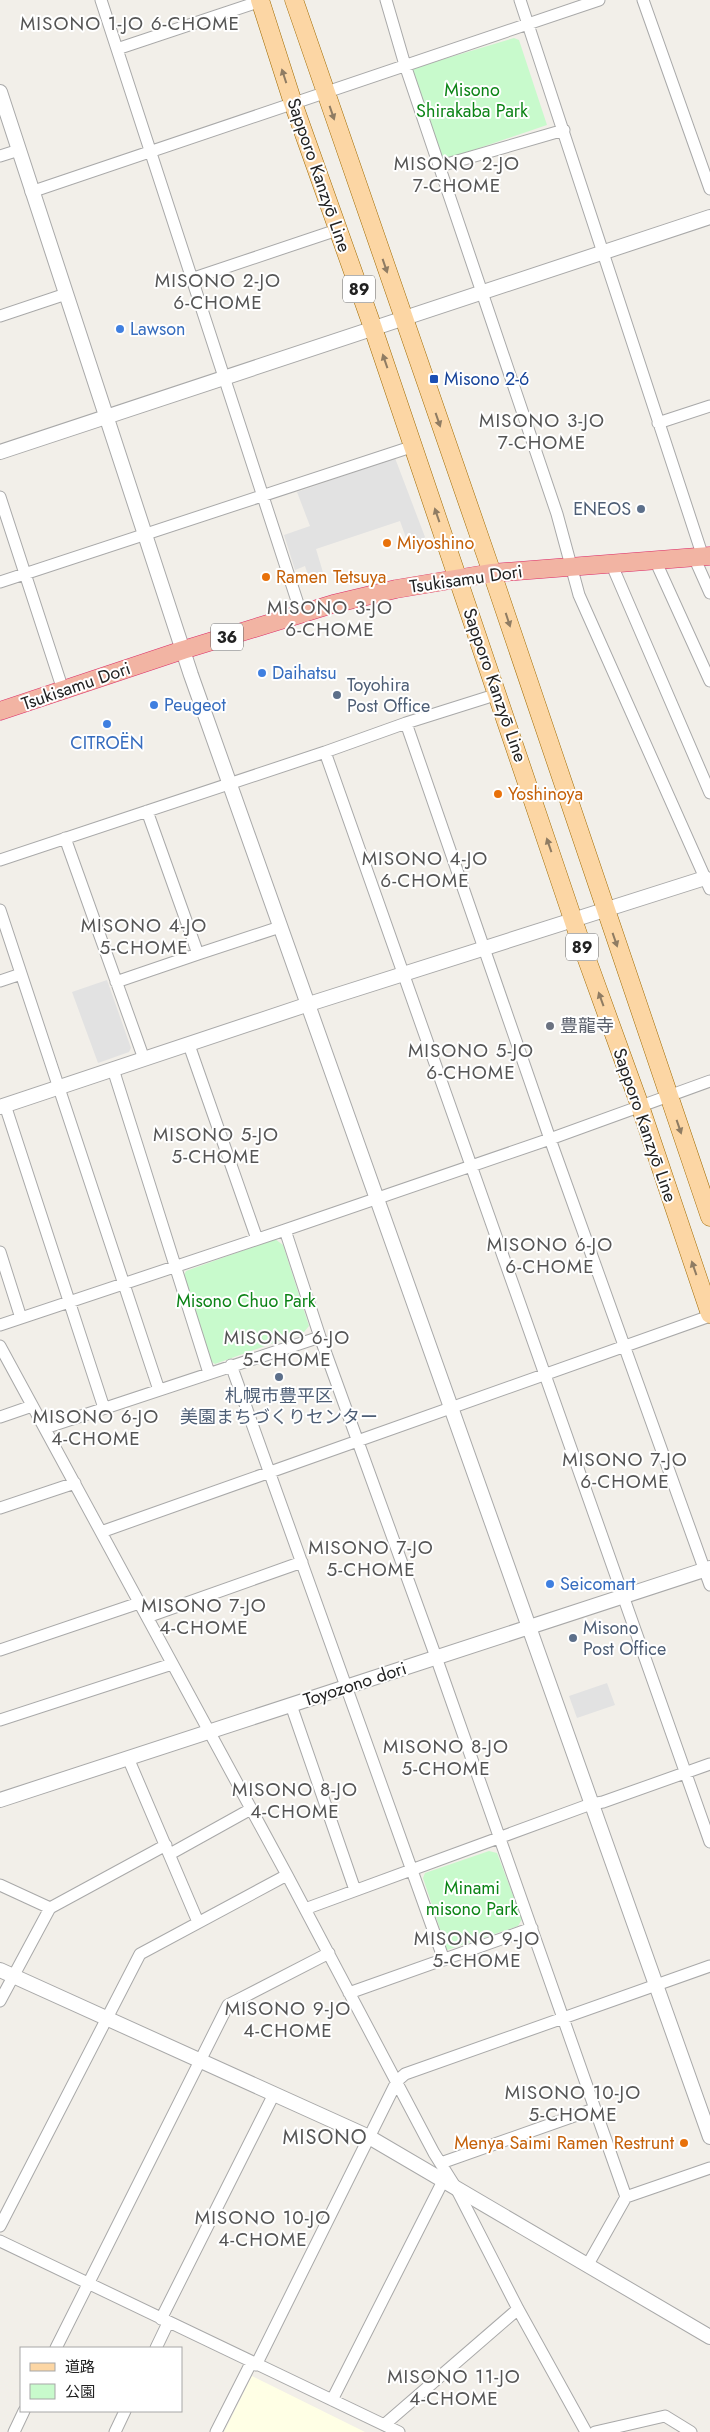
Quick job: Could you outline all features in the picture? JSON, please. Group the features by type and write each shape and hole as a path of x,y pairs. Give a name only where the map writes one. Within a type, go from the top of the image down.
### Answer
{"highway":[{"name":"Tsukisamu Dori","path":"0,711 183,650 301,613 370,594 492,574 571,566 702,557"}],"main road":[{"name":"Sapporo Kanzyō Line","path":"260,0 293,103 414,446 710,1315"},
{"name":"Sapporo Kanzyō Line","path":"294,0 492,574 710,1217"}],"street":[{"path":"101,0 301,613"},
{"path":"117,49 260,0"},
{"path":"104,1408 2,1106 309,1004 605,909 708,881 579,595 557,514 405,65 386,0"},
{"path":"520,0 702,557 710,593"},
{"path":"31,192 324,91 599,0"},
{"path":"644,0 710,189"},
{"path":"0,92 31,192 183,650 710,2137"},
{"path":"440,166 564,130"},
{"path":"0,156 19,150"},
{"path":"0,452 224,376 710,217"},
{"path":"191,279 337,230"},
{"path":"0,316 66,294"},
{"path":"658,422 710,406"},
{"path":"0,582 414,446"},
{"path":"0,497 63,690"},
{"path":"655,560 710,681"},
{"path":"611,563 710,793"},
{"path":"0,860 230,784 406,723 498,694"},
{"path":"406,723 550,1139 707,1569 710,1585"},
{"path":"324,752 710,1842"},
{"path":"147,811 198,954"},
{"path":"65,838 144,1059"},
{"path":"0,910 158,1390"},
{"path":"116,982 280,927"},
{"path":"0,981 21,974"},
{"path":"189,1045 257,1239"},
{"path":"112,1069 209,1373"},
{"path":"0,1325 377,1199 710,1081"},
{"path":"285,1230 320,1337 436,1657 626,2197"},
{"path":"0,1252 21,1318"},
{"path":"101,1532 710,1315"},
{"path":"45,1428 320,1337"},
{"path":"0,1346 288,1875 349,1993 456,2188 518,2309 586,2432"},
{"path":"231,1365 444,1960"},
{"path":"0,1417 32,1406"},
{"path":"0,1508 74,1483"},
{"path":"147,1617 302,1562"},
{"name":"Toyozono dori","path":"0,1800 707,1569"},
{"path":"0,1650 139,1603"},
{"path":"0,1720 172,1664"},
{"path":"291,1705 356,1890"},
{"path":"128,1758 198,1922"},
{"path":"305,1909 591,1804 603,1802 710,1764"},
{"path":"0,2001 50,1908 251,1809"},
{"path":"0,2226 140,1954 288,1875"},
{"path":"0,1885 50,1908"},
{"path":"349,1993 532,1928"},
{"path":"56,2347 228,2006 329,1953"},
{"path":"216,2432 254,2364 397,2081 405,2074 710,1966"},
{"path":"0,1970 370,2137 710,2337"},
{"path":"156,2347 165,2321 274,2094"},
{"path":"441,2163 594,2109"},
{"path":"587,2266 626,2197 710,2168"},
{"path":"332,2400 444,2181"},
{"path":"0,2241 399,2432"},
{"path":"384,2425 518,2309"},
{"path":"14,2432 24,2412"},
{"path":"114,2432 124,2412"},
{"path":"595,2432 665,2416 691,2432"}],"shaded area":[{"path":"395,458 425,537 415,549 410,549 400,521 316,549 325,579 311,584 305,566 295,570 284,535 310,526 297,492"},
{"path":"107,980 131,1048 129,1052 98,1063 72,992"},
{"path":"607,1683 615,1705 577,1718 569,1696"},
{"path":"252,2376 365,2432 224,2432"}],"green space":[{"name":"Misono Shirakaba Park","path":"514,38 519,40 547,125 444,160 440,158 412,72 414,68"},
{"name":"Misono Chuo Park","path":"275,1239 283,1245 309,1326 304,1332 215,1364 209,1360 183,1277 186,1271"},
{"name":"Minami misono Park","path":"489,1851 497,1853 522,1919 518,1926 447,1950 423,1878 425,1873"}],"place":[{"name":"Lawson","path":"120,329"},
{"name":"Misono 2-6","path":"434,379"},
{"name":"ENEOS","path":"641,509"},
{"name":"Miyoshino","path":"387,543"},
{"name":"Ramen Tetsuya","path":"266,577"},
{"name":"Daihatsu","path":"262,673"},
{"name":"Toyohira Post Office","path":"337,695"},
{"name":"Peugeot","path":"154,705"},
{"name":"CITROËN","path":"107,724"},
{"name":"Yoshinoya","path":"498,794"},
{"name":"豊龍寺","path":"550,1026"},
{"name":"札幌市豊平区 美園まちづくりセンター","path":"279,1377"},
{"name":"Seicomart","path":"550,1584"},
{"name":"Misono Post Office","path":"573,1638"},
{"name":"Menya Saimi Ramen Restrunt","path":"684,2143"}],"district":[{"name":"MISONO 1-JO 6-CHOME","path":"130,23"},
{"name":"MISONO 2-JO 7-CHOME","path":"457,174"},
{"name":"MISONO 2-JO 6-CHOME","path":"218,291"},
{"name":"MISONO 3-JO 7-CHOME","path":"542,431"},
{"name":"MISONO 3-JO 6-CHOME","path":"330,618"},
{"name":"MISONO 4-JO 6-CHOME","path":"425,869"},
{"name":"MISONO 4-JO 5-CHOME","path":"144,936"},
{"name":"MISONO 5-JO 6-CHOME","path":"471,1061"},
{"name":"MISONO 5-JO 5-CHOME","path":"216,1145"},
{"name":"MISONO 6-JO 6-CHOME","path":"550,1255"},
{"name":"MISONO 6-JO 5-CHOME","path":"287,1348"},
{"name":"MISONO 6-JO 4-CHOME","path":"96,1427"},
{"name":"MISONO 7-JO 6-CHOME","path":"625,1470"},
{"name":"MISONO 7-JO 5-CHOME","path":"371,1558"},
{"name":"MISONO 7-JO 4-CHOME","path":"204,1616"},
{"name":"MISONO 8-JO 5-CHOME","path":"446,1757"},
{"name":"MISONO 8-JO 4-CHOME","path":"295,1800"},
{"name":"MISONO 9-JO 5-CHOME","path":"477,1949"},
{"name":"MISONO 9-JO 4-CHOME","path":"288,2019"},
{"name":"MISONO 10-JO 5-CHOME","path":"573,2103"},
{"name":"MISONO","path":"325,2137"},
{"name":"MISONO 10-JO 4-CHOME","path":"263,2228"},
{"name":"MISONO 11-JO 4-CHOME","path":"454,2387"}]}
